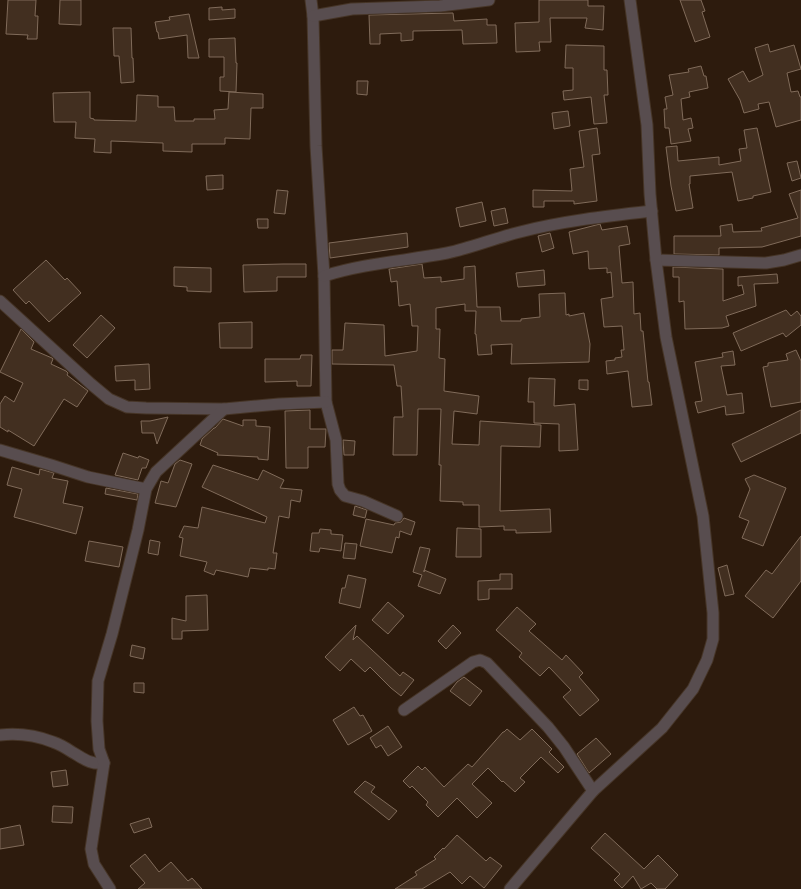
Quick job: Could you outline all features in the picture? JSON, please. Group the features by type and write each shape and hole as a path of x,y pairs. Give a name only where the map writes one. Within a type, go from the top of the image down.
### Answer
{"street":[{"path":"311,0 313,16 316,146 324,276 326,402 336,440 338,484 340,490 345,496 363,501 397,516"},
{"path":"313,16 352,9 440,6 489,0"},
{"path":"510,889 593,791 662,728 693,689 708,660 713,639 713,613 703,516 666,337 656,260 647,125 630,0"},
{"path":"324,276 341,270 447,252 520,231 582,220 652,211"},
{"path":"656,260 766,263 801,255"},
{"path":"0,301 91,384 109,399 127,407 224,408 326,402"},
{"path":"110,889 94,864 91,849 104,763 100,749 98,681 112,634 138,530 146,489 156,472 224,408"},
{"path":"0,450 88,477 146,489"},
{"path":"404,710 473,662 480,660 487,663 548,727 580,770 593,791"},
{"path":"0,735 21,734 33,736 65,748 86,761 93,763 104,763"}],"building":[{"path":"8,0 36,0 35,16 38,16 37,39 27,39 28,35 6,34"},
{"path":"60,0 81,0 81,25 59,24"},
{"path":"539,0 588,0 588,6 604,6 603,30 585,28 587,18 550,18 551,42 539,42 540,51 516,52 515,23 539,22"},
{"path":"680,0 701,0 705,11 702,12 710,37 695,42"},
{"path":"222,7 222,10 235,9 235,18 209,20 209,8"},
{"path":"453,13 454,21 487,19 487,25 496,25 497,43 463,44 462,30 413,31 413,40 401,41 401,33 380,34 380,44 370,44 369,15"},
{"path":"189,14 199,58 188,58 187,35 159,39 157,32 155,22 170,20 169,17"},
{"path":"113,28 131,28 134,82 121,83 119,56 114,56"},
{"path":"235,38 237,63 236,92 220,91 220,77 224,77 224,57 209,57 209,39"},
{"path":"768,44 770,52 794,45 801,69 787,73 791,92 798,91 801,97 801,120 776,127 769,102 758,104 759,109 744,113 740,100 728,79 743,71 749,82 763,75 755,48"},
{"path":"566,45 604,46 604,70 607,70 608,95 604,95 607,123 594,124 591,97 564,100 563,91 573,90 573,68 565,68"},
{"path":"701,66 704,76 706,76 708,88 689,92 690,97 681,99 683,120 691,118 693,128 688,129 691,141 671,144 669,128 665,128 664,109 667,109 665,97 673,95 669,75 689,72 688,69"},
{"path":"357,81 368,81 367,95 357,94"},
{"path":"90,92 90,118 94,120 136,121 137,95 158,96 158,107 174,107 175,121 215,119 214,110 228,109 229,92 263,94 263,108 251,108 250,139 225,138 225,144 192,144 192,152 163,151 163,143 111,141 111,153 94,152 95,139 75,138 76,122 54,122 53,93"},
{"path":"568,111 570,126 554,129 552,113"},
{"path":"597,128 600,154 592,155 597,201 574,204 574,201 544,201 544,207 533,207 533,190 572,191 570,169 584,167 579,131"},
{"path":"757,128 771,192 738,201 732,172 690,176 689,184 693,208 676,211 666,147 677,146 678,161 719,157 719,165 741,161 739,149 747,148 744,130"},
{"path":"797,161 801,178 792,181 787,163"},
{"path":"223,175 223,189 207,190 206,176"},
{"path":"277,190 288,191 285,214 274,213"},
{"path":"801,190 801,236 762,247 719,248 719,255 674,254 674,236 721,236 720,226 732,224 733,232 762,231 761,228 798,218 789,194"},
{"path":"482,202 486,221 460,227 456,208"},
{"path":"505,208 508,223 494,226 491,211"},
{"path":"257,219 268,219 268,228 258,228"},
{"path":"600,224 602,230 627,226 630,244 619,246 622,283 633,282 634,314 640,313 641,331 643,331 652,405 632,407 628,371 607,374 606,361 615,360 615,358 622,357 621,350 624,350 622,326 604,327 601,299 613,297 611,272 607,273 607,268 589,269 588,251 573,254 569,232"},
{"path":"407,233 408,247 330,258 329,243"},
{"path":"550,233 554,248 542,252 538,236"},
{"path":"46,260 65,280 67,278 81,293 49,322 29,301 26,304 13,290"},
{"path":"306,264 306,277 277,277 277,291 244,292 243,265"},
{"path":"422,264 424,278 441,277 441,282 464,279 464,267 475,266 477,307 500,307 501,321 521,321 521,319 540,317 539,294 565,293 566,315 569,314 569,316 584,313 590,344 589,362 511,364 512,344 491,345 492,354 478,355 475,334 476,311 465,311 465,304 436,308 436,329 440,329 439,358 445,359 444,391 479,396 477,414 454,411 452,444 479,445 480,421 541,425 540,447 501,446 500,511 550,509 551,532 516,533 516,530 504,530 504,526 479,527 479,505 463,505 463,502 440,501 441,465 439,465 441,409 418,409 417,455 393,455 394,417 403,417 401,386 397,386 394,365 332,364 332,350 343,350 345,323 384,325 385,356 417,351 418,326 412,326 410,304 399,306 397,281 391,282 389,269"},
{"path":"174,267 211,268 211,292 187,291 187,287 174,286"},
{"path":"673,267 723,269 723,301 744,294 742,285 738,286 738,277 777,274 778,283 754,284 756,306 726,316 729,326 722,328 685,329 684,301 679,302 679,277 673,277"},
{"path":"544,270 545,285 518,287 516,273"},
{"path":"786,310 791,316 797,311 801,316 801,325 786,337 783,333 741,351 733,333"},
{"path":"101,315 115,328 87,358 73,345"},
{"path":"252,322 252,348 220,348 219,323"},
{"path":"21,329 34,342 31,349 52,358 51,364 66,371 68,373 67,375 88,391 77,407 64,399 34,446 8,430 8,432 0,427 0,404 5,396 14,402 23,383 0,372"},
{"path":"796,350 801,361 801,402 771,407 763,367 768,366 768,363 788,360 786,354"},
{"path":"733,351 735,365 721,366 727,395 742,393 744,413 726,415 725,406 698,413 695,402 702,401 695,362 723,357 722,353"},
{"path":"301,355 312,355 311,386 297,386 297,381 265,382 265,359 300,359"},
{"path":"149,364 150,389 135,390 135,380 116,381 115,366"},
{"path":"529,378 555,379 554,406 575,404 578,450 559,451 559,424 534,423 534,402 528,402"},
{"path":"579,380 588,380 588,390 579,389"},
{"path":"310,410 310,429 326,429 325,447 308,447 308,468 286,468 285,411"},
{"path":"801,410 801,433 741,462 732,444"},
{"path":"168,417 157,444 154,433 142,433 141,421 150,421"},
{"path":"223,419 243,426 243,420 256,420 256,426 270,427 268,460 258,459 258,457 217,455 218,453 200,445 202,439"},
{"path":"343,440 355,441 354,455 344,455"},
{"path":"123,453 138,458 139,456 149,460 146,468 142,468 138,480 115,475"},
{"path":"180,460 192,464 176,507 155,503 161,481 168,483 175,464"},
{"path":"213,465 258,480 263,470 284,480 280,488 302,490 300,502 291,500 289,518 279,516 273,553 277,553 275,569 268,568 268,570 250,568 248,577 216,570 214,575 204,571 207,562 180,556 183,538 179,537 184,526 198,528 202,507 265,523 267,517 202,487"},
{"path":"12,467 39,475 40,469 54,473 52,478 68,481 63,503 83,507 76,534 14,517 22,489 7,485"},
{"path":"754,475 786,488 763,546 742,538 749,521 739,517 750,489 745,479"},
{"path":"106,488 138,494 137,500 105,494"},
{"path":"355,506 367,510 365,518 353,515"},
{"path":"404,518 415,522 411,535 400,531 399,538 396,537 392,553 360,546 366,519 394,525 395,523 401,522"},
{"path":"457,528 481,529 481,557 456,557"},
{"path":"320,529 331,530 331,534 343,535 341,551 320,548 319,552 310,551 312,533 319,533"},
{"path":"801,536 801,581 773,618 745,596 766,570 772,574"},
{"path":"150,540 160,542 158,555 148,553"},
{"path":"89,541 123,547 119,567 85,561"},
{"path":"345,543 357,544 355,559 343,558"},
{"path":"420,547 430,549 424,570 446,579 440,594 418,586 422,575 413,572"},
{"path":"727,565 734,594 725,596 718,568"},
{"path":"500,574 512,574 512,589 489,589 489,599 478,600 478,581 500,580"},
{"path":"348,575 366,579 360,608 339,603 342,588 345,588"},
{"path":"207,595 208,630 182,631 182,639 172,639 172,618 186,621 186,596"},
{"path":"388,602 404,616 388,634 372,620"},
{"path":"517,607 536,624 529,631 562,660 566,655 583,673 579,677 599,700 580,716 563,697 571,690 549,667 540,676 519,657 522,653 496,630"},
{"path":"356,625 353,640 357,636 400,676 403,672 414,680 401,696 370,667 365,672 351,659 340,671 325,657"},
{"path":"453,625 461,633 446,649 438,641"},
{"path":"132,645 145,648 143,659 130,656"},
{"path":"464,677 482,691 470,706 450,691 457,682"},
{"path":"134,683 144,683 144,693 134,692"},
{"path":"354,707 360,716 363,715 372,731 348,745 333,720"},
{"path":"388,726 402,747 388,756 381,745 376,748 370,738"},
{"path":"507,729 520,740 532,729 552,749 549,752 564,767 558,773 541,757 520,778 525,782 515,792 488,768 472,784 492,803 477,818 457,798 438,817 426,805 428,802 412,786 410,788 403,781 418,766 422,770 425,767 444,787 468,764 472,767"},
{"path":"596,738 611,754 589,773 577,754"},
{"path":"66,770 68,785 53,787 51,772"},
{"path":"365,781 375,787 371,792 397,811 389,820 354,792"},
{"path":"53,806 73,807 72,823 52,822"},
{"path":"149,818 152,827 134,833 130,824"},
{"path":"20,825 24,845 0,849 0,829"},
{"path":"605,833 644,869 658,855 678,875 665,889 657,889 651,883 641,889 633,876 622,888 614,880 620,874 591,848"},
{"path":"457,835 486,861 490,857 502,866 484,888 470,876 462,884 450,872 422,889 395,889 417,875 415,872 436,859 434,857"},
{"path":"145,854 159,872 171,862 188,881 192,878 202,889 138,889 145,883 130,866"}]}
